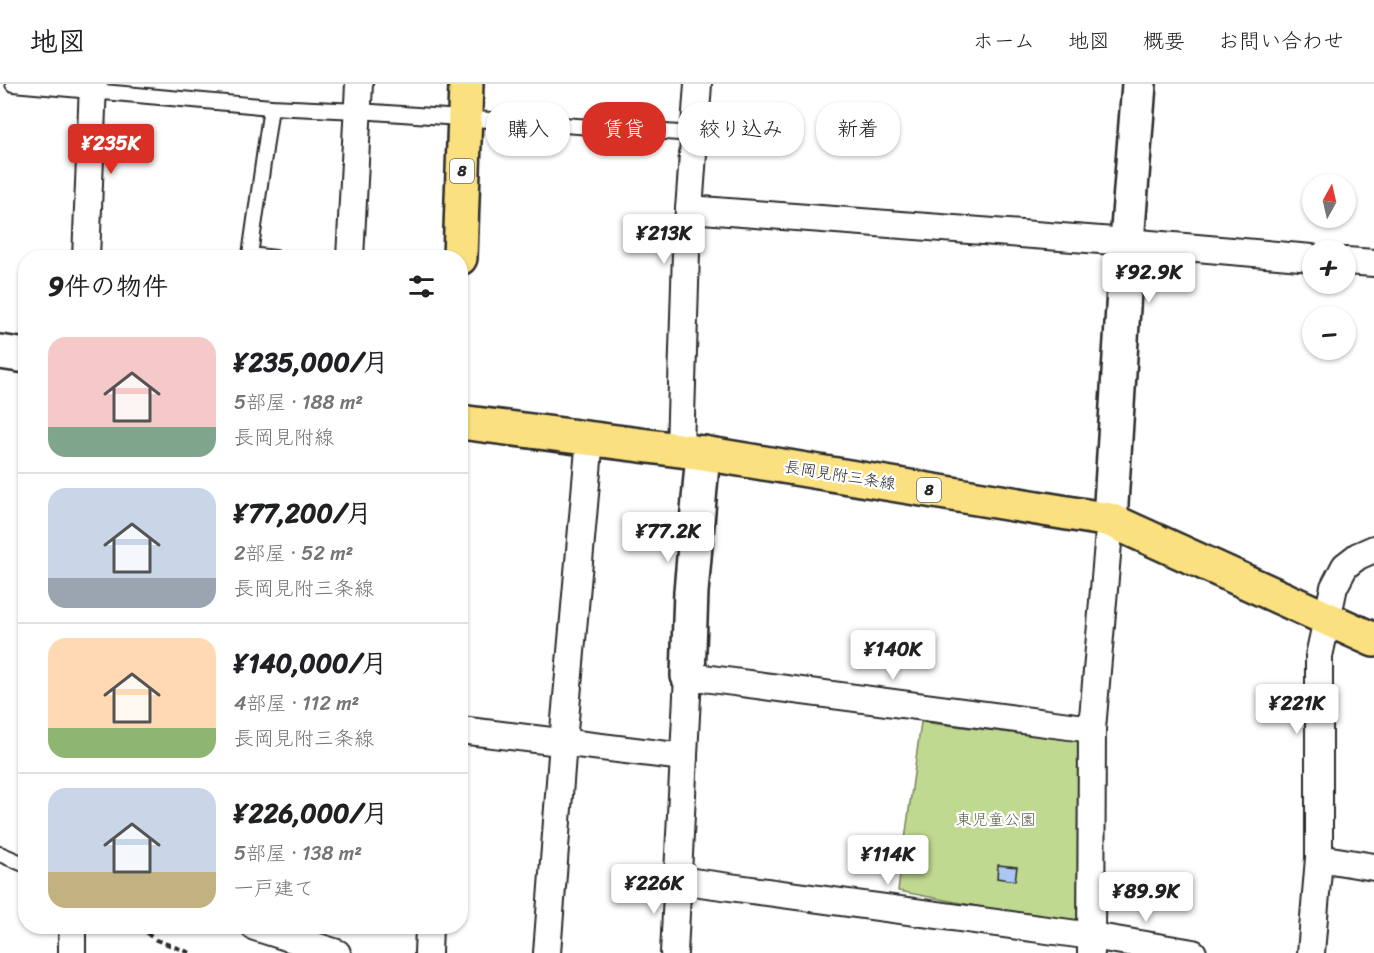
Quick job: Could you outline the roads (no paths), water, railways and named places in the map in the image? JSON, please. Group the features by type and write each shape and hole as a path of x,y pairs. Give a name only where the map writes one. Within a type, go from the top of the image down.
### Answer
{"main road":[{"name":"8","path":"460,250 466,84"},
{"name":"長岡見附三条線","path":"468,423 692,451 1110,520 1374,640"}],"street":[{"path":"350,250 359,84"},
{"path":"697,102 698,84"},
{"path":"1091,945 1092,729 1110,520 1139,84"},
{"path":"86,250 92,88"},
{"path":"674,953 691,592 692,451 686,263 693,156"},
{"path":"689,209 1302,257"},
{"path":"1356,262 1374,263"},
{"path":"0,352 18,355"},
{"path":"547,953 590,438"},
{"path":"1311,953 1319,858 1319,656 1334,587 1345,566 1358,556 1374,549"},
{"path":"688,676 1092,729"},
{"path":"468,731 684,757"},
{"path":"1319,858 1374,867"},
{"path":"678,880 1091,945 1194,953"},
{"path":"72,934 72,953"},
{"path":"277,934 337,953"},
{"path":"428,953 429,934"}],"lane":[{"path":"13,84 92,88 272,107 678,133"},
{"path":"251,250 272,107"},
{"path":"0,854 18,862"}],"park label":[{"name":"東児童公園","path":"996,819"}]}
